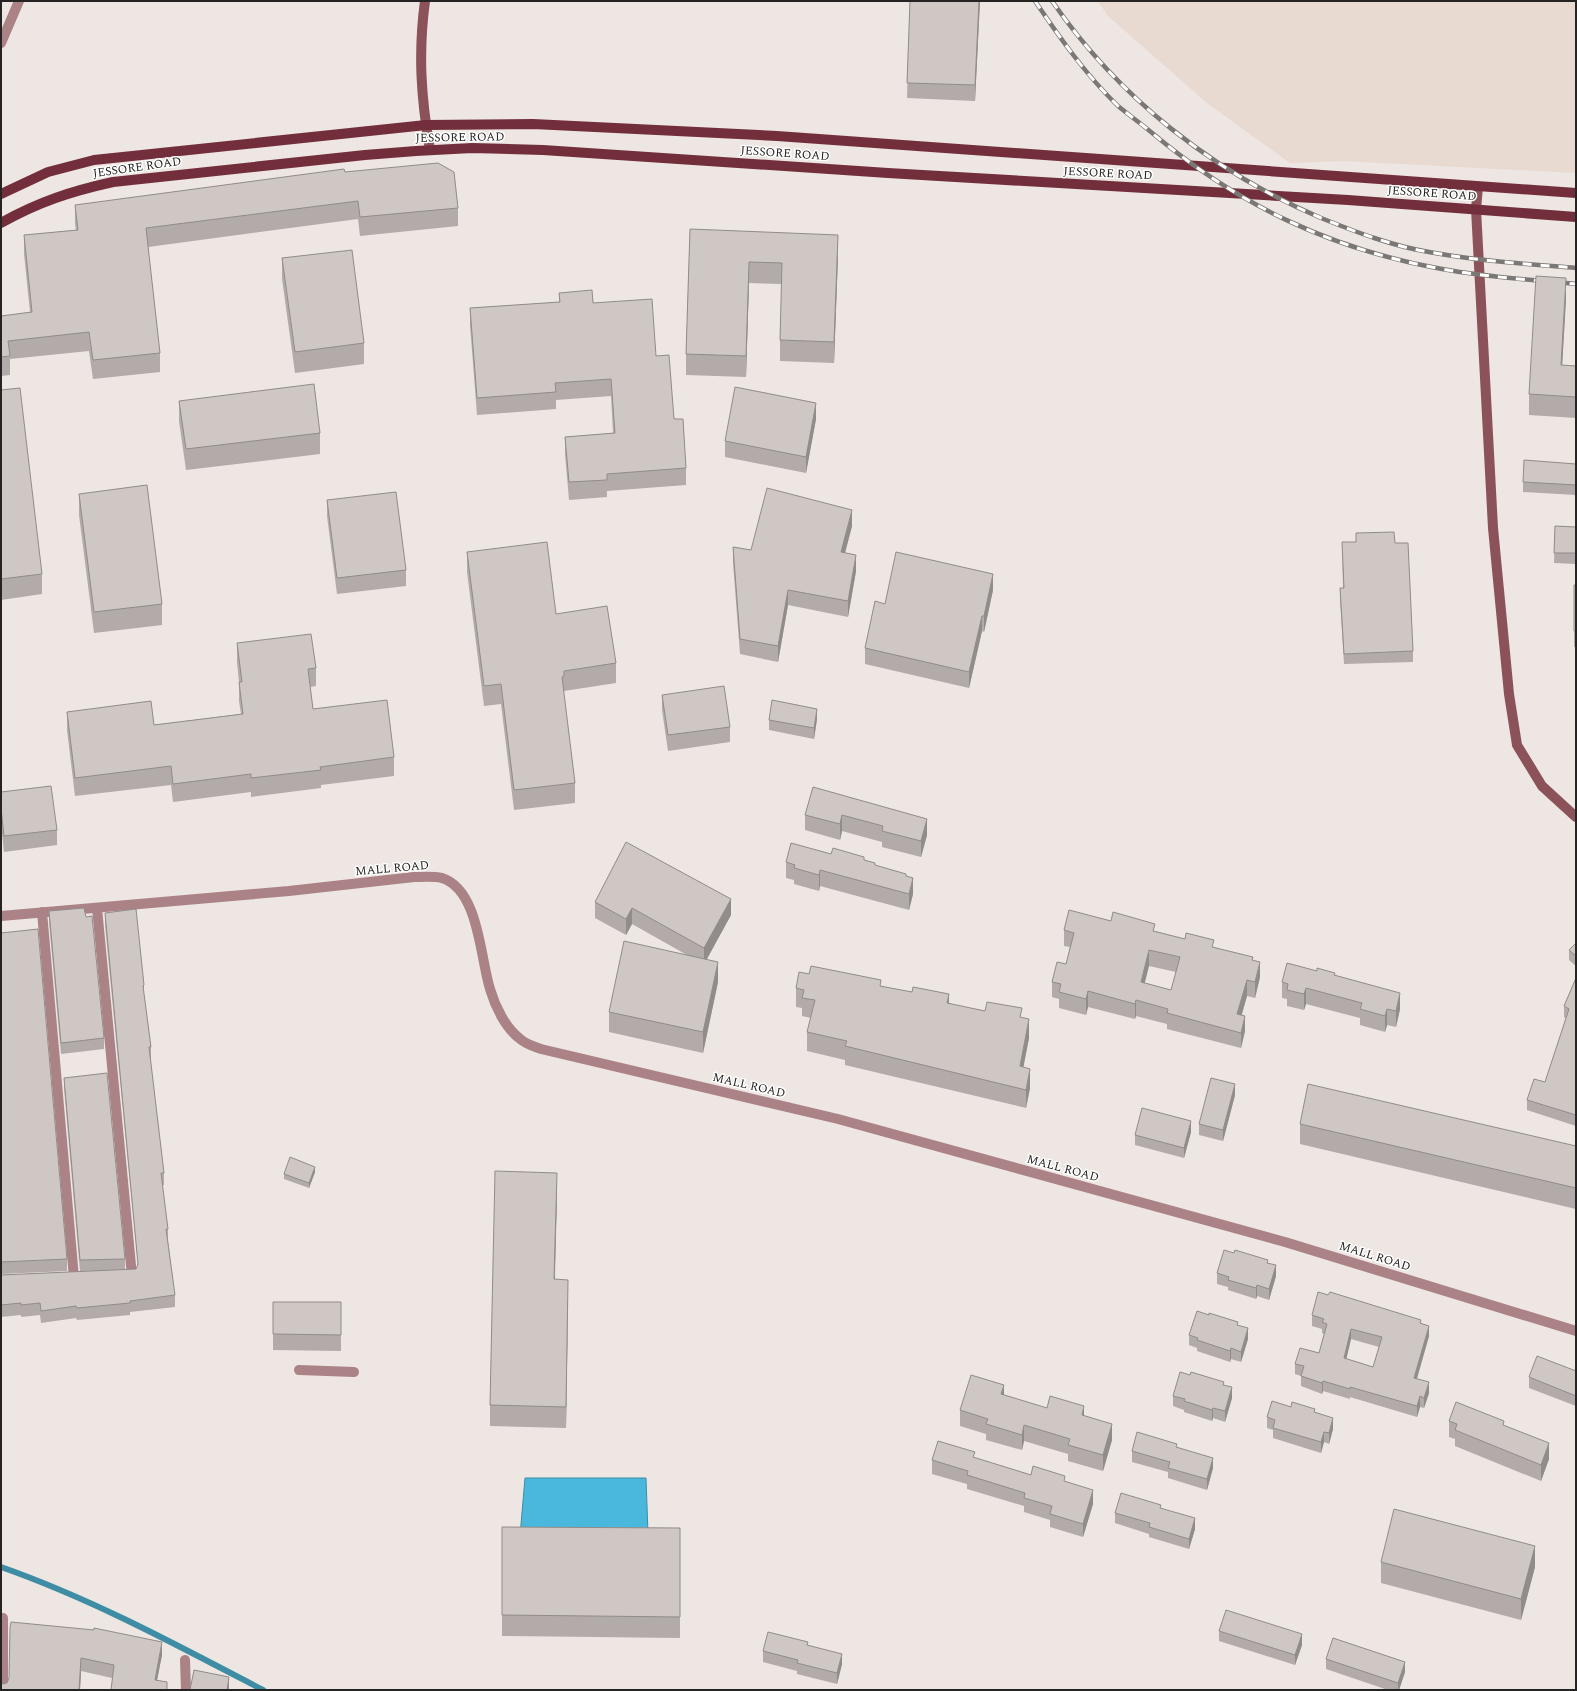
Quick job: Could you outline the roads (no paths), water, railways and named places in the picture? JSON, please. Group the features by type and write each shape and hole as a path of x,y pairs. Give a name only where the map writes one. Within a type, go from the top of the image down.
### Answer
{"main road":[{"name":"JESSORE ROAD","path":"1,194 48,172 94,160 426,125 533,124 777,136 1576,193"},
{"name":"JESSORE ROAD","path":"1,223 20,212 47,200 79,189 113,182 365,155 472,148 614,154 880,172 1348,200 1576,217"}],"street":[{"path":"1,43 19,1"},
{"path":"425,1 420,71 430,150"},
{"path":"1478,187 1476,210 1493,528 1509,694 1517,745 1542,786 1576,817"},
{"name":"MALL ROAD","path":"1,916 289,891 414,877 442,878 450,882 458,890 467,902 473,916 489,988 496,1008 518,1038 528,1044 541,1049 846,1121 1285,1242 1576,1331"},
{"path":"97,908 132,1276 118,1276"},
{"path":"42,912 78,1278 64,1277"},
{"path":"300,1370 354,1372"},
{"path":"3,1618 3,1690"},
{"path":"185,1660 186,1690"}],"water":[{"path":"525,1478 646,1478 648,1534 520,1536"}],"waterway":[{"path":"1,1567 68,1593 101,1608 263,1690"}],"railway":[{"path":"1035,1 1084,69 1118,106 1184,158 1217,181 1252,202 1287,220 1324,236 1401,260 1442,269 1475,274 1576,284"},
{"path":"1052,1 1078,36 1107,69 1138,100 1171,129 1206,155 1281,199 1321,218 1347,228 1374,238 1415,249 1484,260 1576,268"}]}
